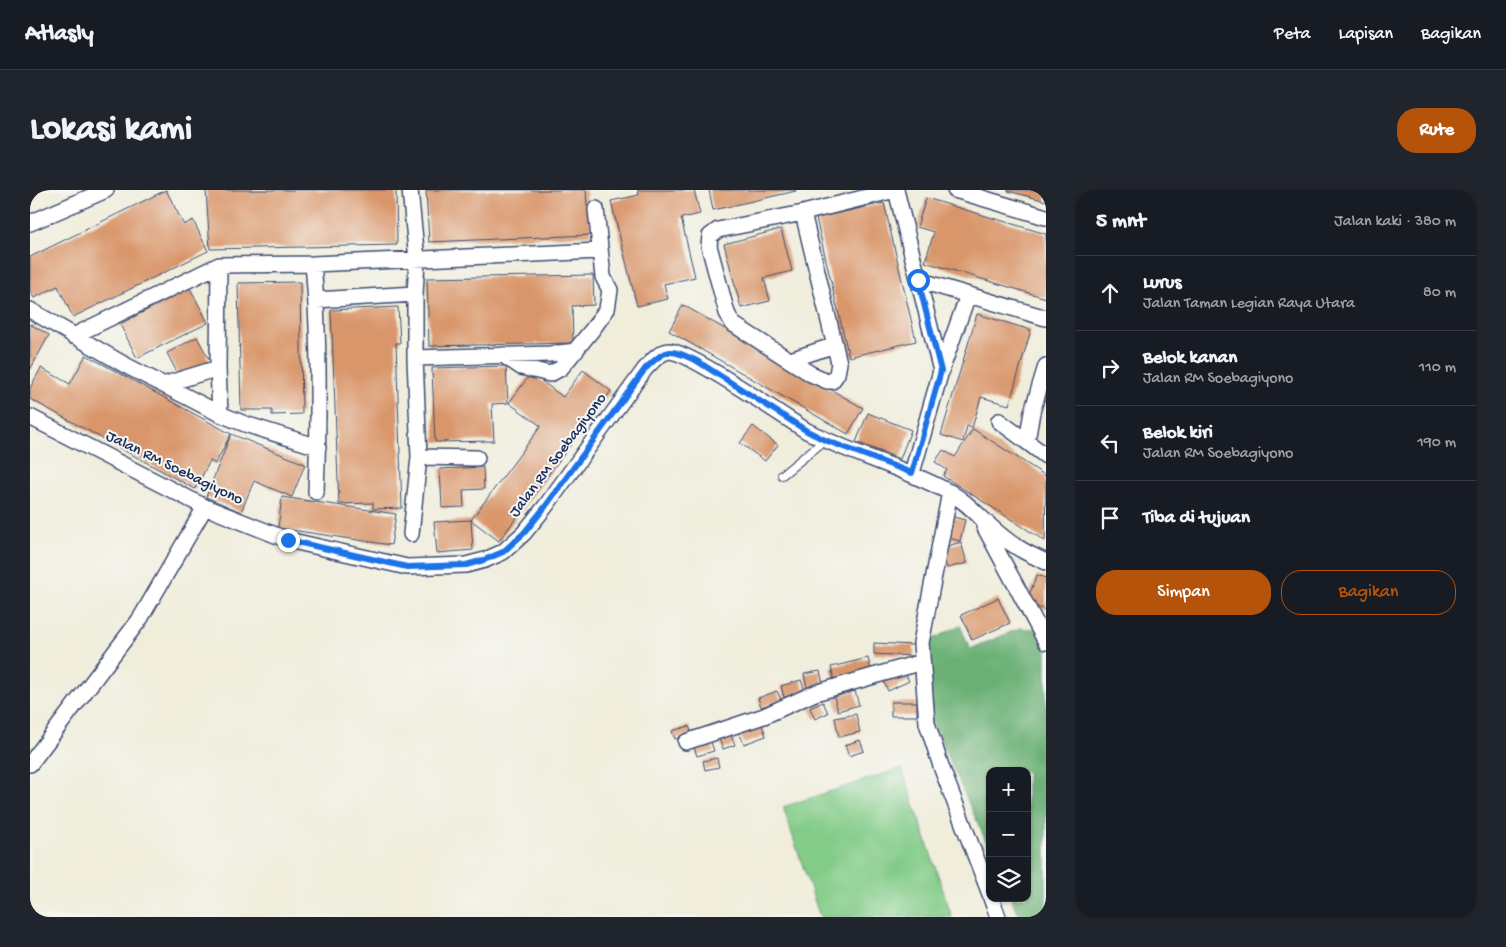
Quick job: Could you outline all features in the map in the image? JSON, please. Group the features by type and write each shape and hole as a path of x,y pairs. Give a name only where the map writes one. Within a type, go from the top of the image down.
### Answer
{"street":[{"path":"30,223 106,190"},
{"path":"410,190 417,260 414,294 419,457 411,534"},
{"path":"803,213 839,363 837,374 832,381 827,381 811,374 738,329 730,320 708,246 710,236 718,230 803,213 896,190 941,371"},
{"path":"960,191 1046,217"},
{"path":"415,358 550,354 576,351 606,309 610,290 603,277 596,209"},
{"path":"73,336 218,265 313,264 599,251"},
{"path":"313,264 316,300 318,447 316,492"},
{"path":"218,265 220,414"},
{"path":"918,280 1046,318"},
{"path":"316,300 414,294"},
{"path":"912,473 941,371 968,295"},
{"path":"30,310 73,336 220,414 318,447"},
{"path":"790,360 835,345"},
{"name":"Jalan RM Soebagiyono","path":"30,417 205,507 288,540 392,565 407,567 466,565 503,552 524,533 645,369 667,351 681,354 697,361 807,431 825,440 912,473 950,492 1003,537 1028,554 1046,562"},
{"path":"1027,441 1039,415 1046,366"},
{"path":"163,385 218,368"},
{"path":"999,421 1046,456"},
{"path":"419,457 477,458"},
{"path":"950,492 921,643 927,723 942,769 986,884"},
{"path":"30,764 84,690 140,619 205,507"},
{"path":"978,514 1046,642"},
{"path":"686,742 764,716 815,693 882,672 922,662"},
{"path":"992,902 998,917"}],"lane":[{"path":"782,475 825,440"}],"green space":[{"path":"960,625 970,649 1021,628 1046,630 1046,917 1019,917 1013,902 1031,902 1031,767 986,767 986,841 931,720 928,642"},
{"path":"902,768 952,917 820,917 783,807"}],"building":[{"path":"166,190 184,225 193,220 208,251 73,317 58,286 34,298 30,291 30,257"},
{"path":"206,190 396,190 397,245 210,249"},
{"path":"426,190 586,190 587,205 590,205 591,235 429,242"},
{"path":"638,190 694,190 700,214 681,218 695,277 664,284 668,299 637,306 611,201 639,195"},
{"path":"709,190 796,190 796,191 713,210"},
{"path":"1008,190 1046,190 1046,201 1008,191"},
{"path":"926,198 1046,234 1046,298 925,262 934,232 917,227"},
{"path":"884,203 916,341 849,357 816,218"},
{"path":"781,229 792,271 764,278 770,301 741,308 724,244"},
{"path":"593,275 594,305 572,306 573,343 429,346 427,278"},
{"path":"300,282 302,414 272,415 272,410 241,410 238,283"},
{"path":"190,288 208,323 137,358 120,324"},
{"path":"683,305 863,408 848,434 669,331"},
{"path":"398,307 400,343 396,343 402,508 373,509 373,503 339,504 331,310"},
{"path":"977,314 1031,330 1009,405 981,397 972,428 967,426 963,442 941,435"},
{"path":"30,324 49,335 30,370"},
{"path":"197,337 211,363 180,378 167,353"},
{"path":"86,355 231,434 215,464 210,461 195,489 30,399 30,388 41,368 70,384"},
{"path":"506,366 508,403 492,404 494,441 435,442 432,368"},
{"path":"583,370 611,391 499,541 471,520 541,426 509,403 531,373 563,397"},
{"path":"868,413 911,430 900,459 856,442"},
{"path":"753,426 778,445 765,461 740,443"},
{"path":"973,429 1046,476 1045,541 943,476 947,470 935,462 943,450 955,457"},
{"path":"231,434 305,464 292,497 254,481 241,512 206,497"},
{"path":"483,467 484,489 463,490 464,507 442,508 440,469"},
{"path":"282,497 396,514 391,545 278,528"},
{"path":"950,516 965,520 960,541 945,537"},
{"path":"471,520 473,550 437,553 434,522"},
{"path":"961,542 967,563 947,568 941,548"},
{"path":"1037,575 1046,578 1046,610 1026,603"},
{"path":"998,598 1010,623 972,640 961,615"},
{"path":"874,643 914,645 914,656 874,654"},
{"path":"868,658 871,670 834,679 831,667"},
{"path":"820,671 823,684 807,687 804,674"},
{"path":"904,671 909,681 888,691 883,680"},
{"path":"801,680 805,691 784,697 781,686"},
{"path":"777,691 781,700 761,707 758,698"},
{"path":"855,691 859,705 838,711 834,697"},
{"path":"823,702 828,713 815,719 810,708"},
{"path":"891,702 917,702 917,716 891,716"},
{"path":"856,714 860,732 839,737 835,718"},
{"path":"761,722 766,736 744,744 738,730"},
{"path":"689,726 692,734 675,739 672,731"},
{"path":"731,735 735,745 723,749 719,739"},
{"path":"860,740 864,751 849,756 845,745"},
{"path":"711,742 714,751 697,756 694,747"},
{"path":"717,758 719,767 705,770 703,761"}],"route":[{"path":"288,540 407,567 466,565 503,552 524,533 545,507 645,369 667,351 681,354 697,361 807,431 825,440 912,473 941,371 918,280"}]}
